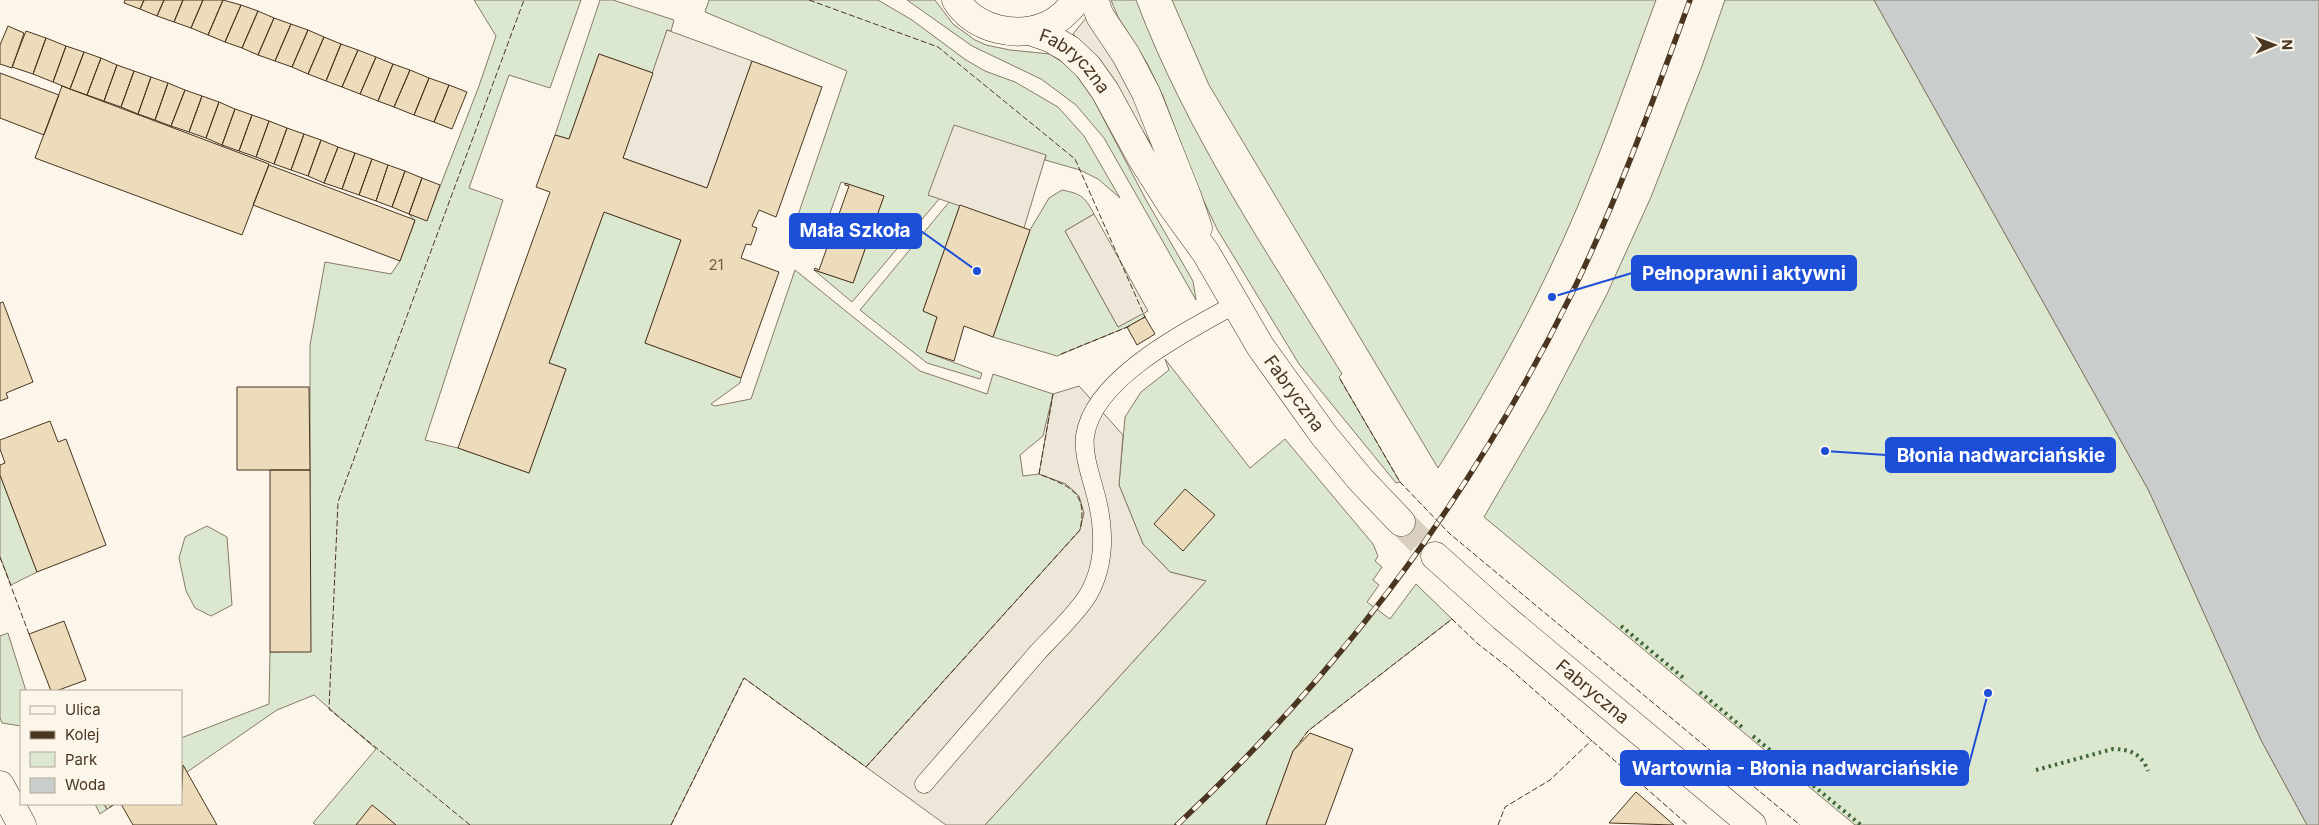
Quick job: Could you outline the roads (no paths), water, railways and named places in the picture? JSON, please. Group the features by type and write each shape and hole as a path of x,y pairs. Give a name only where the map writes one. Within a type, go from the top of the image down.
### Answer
{"street":[{"path":"956,0 970,16 983,24 998,30 1014,32 1030,31 1049,25 1066,14 1077,0"},
{"name":"Fabryczna","path":"1094,0 1100,16 1126,55 1146,93 1187,196 1206,254"},
{"name":"Fabryczna","path":"1030,31 1050,38 1069,49 1088,67 1105,90 1141,157 1206,254 1234,305 1265,353 1323,434 1360,479 1401,522"},
{"name":"Fabryczna","path":"1435,556 1503,617 1752,825"},
{"path":"0,786 22,825"}],"lane":[{"path":"924,784 1088,595 1102,555 1103,542 1101,514 1084,445 1089,422 1096,407 1116,382 1152,354 1180,335 1234,305"}],"water":[{"path":"1874,0 2319,0 2319,825 2307,825 2261,740 2149,491"}],"tunnel":[{"path":"1401,522 1435,556"}],"railway":[{"path":"1177,825 1237,767 1294,706 1348,643 1399,577 1447,509 1492,439 1534,367 1589,257 1635,148 1690,0"}],"place":[{"name":"Mała Szkoła","path":"977,271"},
{"name":"Pełnoprawni i aktywni","path":"1552,297"},
{"name":"Błonia nadwarciańskie","path":"1825,451"},
{"name":"Wartownia - Błonia nadwarciańskie","path":"1988,693"}]}
